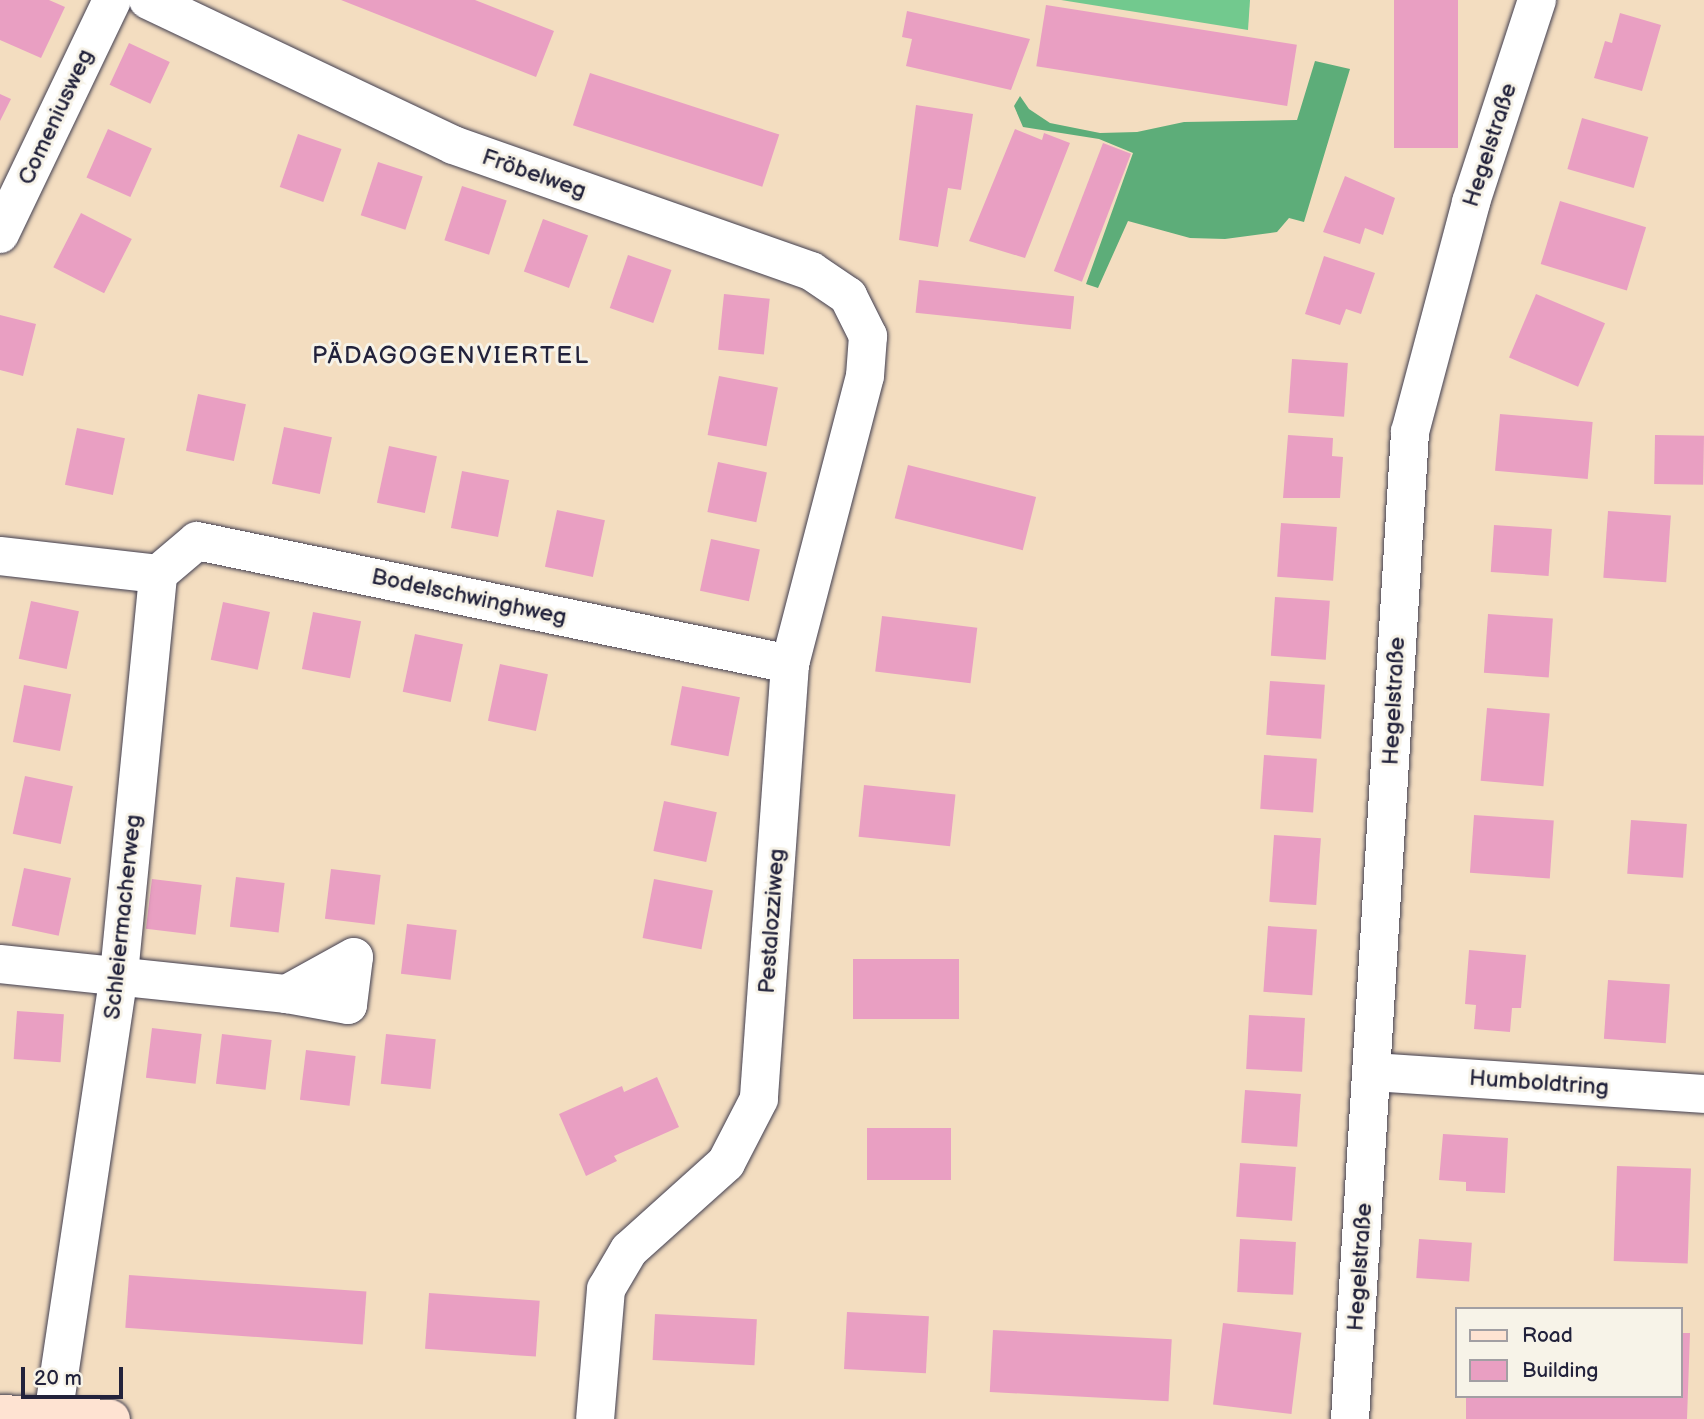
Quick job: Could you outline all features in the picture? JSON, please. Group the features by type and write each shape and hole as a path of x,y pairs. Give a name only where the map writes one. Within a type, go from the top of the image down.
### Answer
{"street":[{"name":"Comeniusweg","path":"0,234 112,0"},
{"name":"Fröbelweg","path":"148,0 453,145 811,271 848,296 868,336 865,376"},
{"name":"Hegelstraße","path":"1350,1419 1410,432 1471,202 1537,0"},
{"name":"Pestalozziweg","path":"595,1419 606,1289 629,1250 726,1163 759,1099 790,664 865,376"},
{"name":"Bodelschwinghweg","path":"158,574 197,541 790,664"},
{"path":"0,556 158,574"},
{"name":"Schleiermacherweg","path":"53,1416 119,974 158,574"},
{"path":"0,964 119,974 287,994"},
{"name":"Humboldtring","path":"1373,1072 1704,1094"},
{"path":"0,1414 111,1419"}],"green space":[{"path":"1061,0 1250,0 1248,30"},
{"path":"1315,61 1350,69 1304,222 1289,218 1277,232 1225,239 1190,238 1128,221 1098,288 1086,284 1133,153 1099,139 1023,127 1014,106 1020,96 1029,109 1050,123 1100,133 1137,132 1184,122 1297,120"}],"building":[{"path":"0,0 49,0 65,7 41,58 0,40"},
{"path":"341,0 475,0 554,31 536,77"},
{"path":"1394,0 1458,0 1458,148 1394,148"},
{"path":"1046,5 1297,45 1287,106 1036,66"},
{"path":"907,11 1030,39 1011,90 906,66 912,39 902,37"},
{"path":"1620,13 1661,25 1642,91 1594,78 1605,41 1612,43"},
{"path":"129,43 170,62 150,104 110,85"},
{"path":"590,73 779,134 762,187 573,125"},
{"path":"0,94 11,99 0,121"},
{"path":"916,105 973,114 961,190 948,188 938,247 899,240"},
{"path":"1582,118 1648,137 1634,188 1567,169"},
{"path":"108,129 152,149 130,197 86,177"},
{"path":"1015,129 1042,140 1044,133 1070,143 1025,258 969,241"},
{"path":"298,134 341,149 323,202 280,187"},
{"path":"1103,143 1131,154 1082,282 1054,271"},
{"path":"378,162 423,177 405,230 361,215"},
{"path":"1345,176 1395,198 1383,235 1365,228 1360,244 1323,232"},
{"path":"462,186 507,201 489,255 444,240"},
{"path":"1560,201 1646,227 1627,290 1541,264"},
{"path":"81,213 132,239 104,293 53,267"},
{"path":"543,219 588,235 569,288 524,272"},
{"path":"628,255 671,270 653,323 610,308"},
{"path":"1324,256 1375,273 1361,314 1346,309 1340,325 1305,314"},
{"path":"919,280 1074,296 1071,329 916,313"},
{"path":"724,294 770,299 764,355 718,350"},
{"path":"1536,294 1605,323 1578,387 1509,358"},
{"path":"0,315 36,324 23,376 0,370"},
{"path":"1292,359 1348,363 1344,417 1288,413"},
{"path":"719,376 778,387 766,446 708,435"},
{"path":"198,394 246,404 234,461 186,451"},
{"path":"1500,414 1593,422 1588,479 1495,471"},
{"path":"284,427 332,437 320,494 272,484"},
{"path":"77,428 125,438 113,495 65,485"},
{"path":"1288,435 1333,438 1332,456 1343,457 1340,498 1283,498"},
{"path":"1655,435 1704,436 1703,485 1654,484"},
{"path":"389,446 437,456 425,513 377,503"},
{"path":"718,462 767,472 756,522 707,512"},
{"path":"908,465 1036,497 1023,550 895,518"},
{"path":"462,471 509,480 498,537 451,528"},
{"path":"557,510 605,520 593,577 545,567"},
{"path":"1608,511 1671,515 1666,582 1603,578"},
{"path":"1281,523 1337,527 1333,581 1277,577"},
{"path":"1494,525 1552,529 1549,576 1491,572"},
{"path":"711,539 760,549 749,601 700,591"},
{"path":"1275,597 1330,601 1326,660 1271,656"},
{"path":"31,601 79,611 67,669 19,659"},
{"path":"223,602 270,612 258,670 211,660"},
{"path":"313,612 361,621 350,678 302,669"},
{"path":"1488,614 1553,619 1549,677 1484,673"},
{"path":"882,616 977,628 970,683 875,672"},
{"path":"415,634 463,644 451,702 403,692"},
{"path":"500,664 548,674 536,731 488,721"},
{"path":"1270,681 1325,685 1321,739 1266,735"},
{"path":"24,685 71,694 60,751 13,742"},
{"path":"682,686 740,697 728,756 671,745"},
{"path":"1487,708 1550,713 1543,786 1481,781"},
{"path":"1264,755 1317,759 1313,813 1260,809"},
{"path":"25,776 73,786 61,844 13,834"},
{"path":"864,785 955,795 950,846 859,837"},
{"path":"664,801 717,812 706,862 653,851"},
{"path":"1474,815 1554,821 1550,878 1470,873"},
{"path":"1631,820 1687,824 1683,878 1627,874"},
{"path":"1274,835 1321,838 1316,905 1269,902"},
{"path":"24,868 71,878 59,936 12,926"},
{"path":"331,869 381,875 375,925 325,919"},
{"path":"236,877 285,883 279,933 230,927"},
{"path":"152,879 202,885 196,935 146,929"},
{"path":"654,879 713,890 701,949 643,938"},
{"path":"407,924 457,930 451,980 401,974"},
{"path":"1268,926 1317,929 1312,995 1263,992"},
{"path":"1469,950 1526,955 1521,1008 1512,1008 1510,1032 1474,1029 1476,1005 1465,1004"},
{"path":"853,959 959,959 959,1019 853,1019"},
{"path":"1608,980 1670,984 1666,1043 1604,1039"},
{"path":"17,1011 64,1014 61,1062 14,1059"},
{"path":"1249,1015 1305,1018 1302,1072 1246,1069"},
{"path":"152,1028 202,1034 196,1084 146,1078"},
{"path":"222,1034 272,1040 266,1090 216,1084"},
{"path":"386,1034 436,1039 430,1089 381,1084"},
{"path":"306,1050 356,1056 350,1106 300,1100"},
{"path":"657,1077 679,1127 614,1156 617,1161 586,1176 559,1114 622,1086 624,1092"},
{"path":"1245,1090 1301,1094 1297,1147 1241,1143"},
{"path":"867,1128 951,1128 951,1180 867,1180"},
{"path":"1443,1134 1508,1138 1505,1193 1466,1191 1466,1182 1439,1180"},
{"path":"1240,1163 1296,1167 1292,1221 1236,1217"},
{"path":"1617,1166 1691,1169 1688,1264 1614,1261"},
{"path":"1240,1239 1296,1242 1293,1295 1237,1292"},
{"path":"1419,1239 1472,1243 1469,1282 1416,1278"},
{"path":"129,1275 366,1292 363,1344 125,1328"},
{"path":"429,1293 540,1301 536,1357 425,1349"},
{"path":"847,1312 929,1316 926,1373 844,1369"},
{"path":"655,1314 757,1319 754,1365 653,1360"},
{"path":"1223,1323 1301,1333 1291,1414 1213,1404"},
{"path":"993,1330 1172,1339 1169,1401 990,1392"},
{"path":"1683,1333 1690,1333 1687,1419 1466,1419 1466,1398 1683,1398"}],"district":[{"name":"PÄDAGOGENVIERTEL","path":"451,356"}]}
